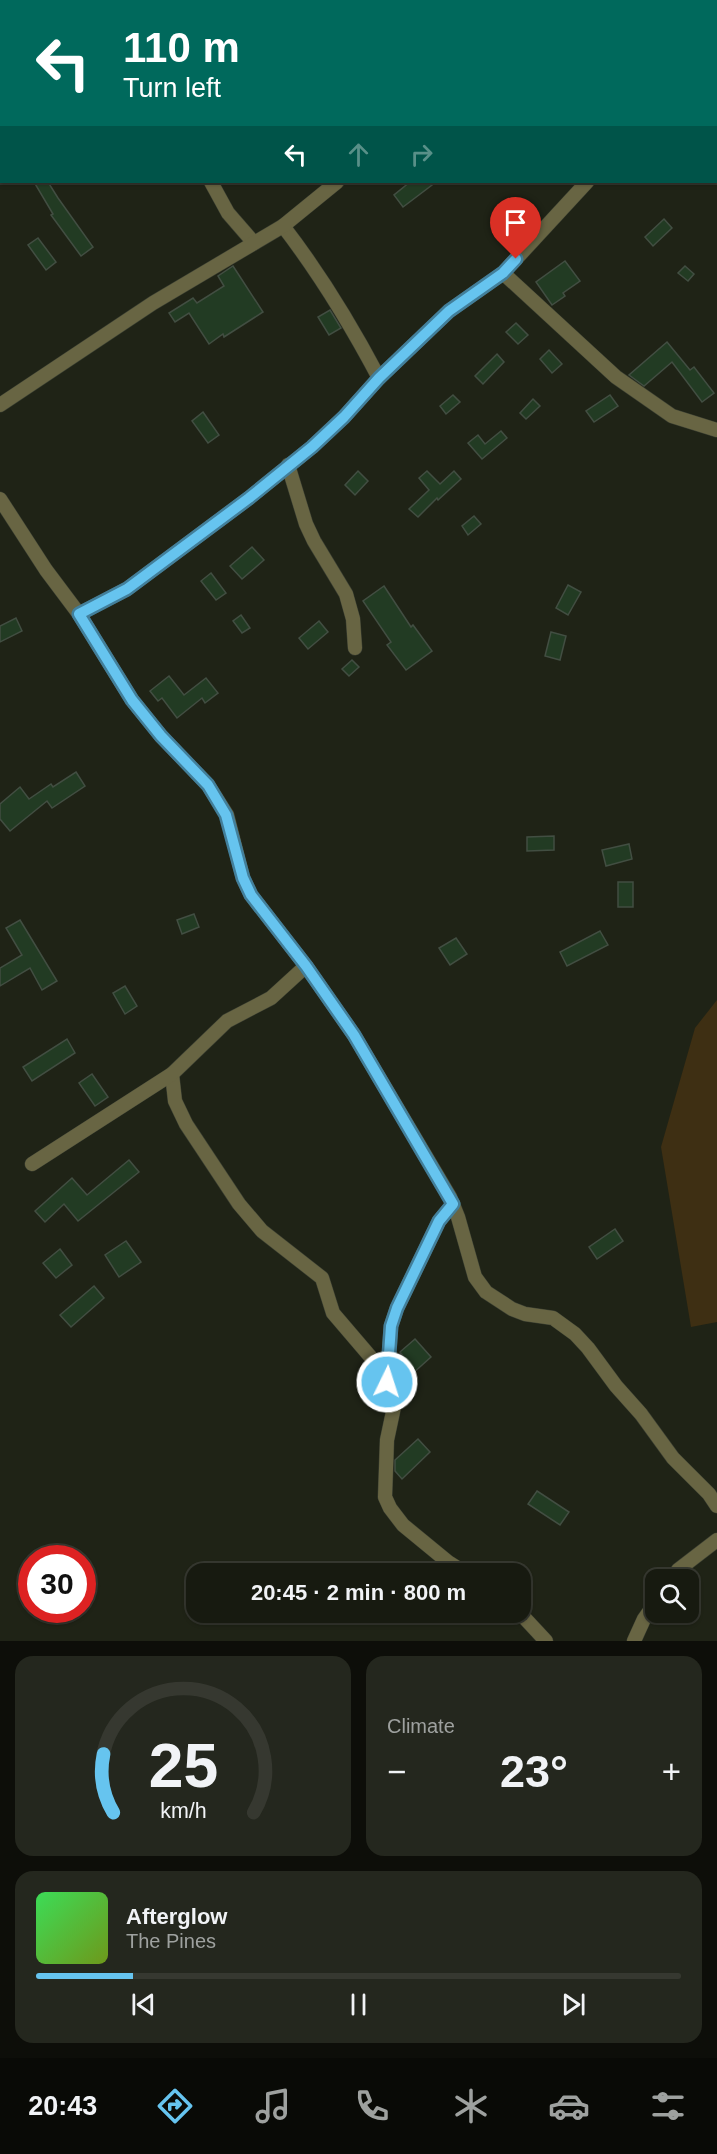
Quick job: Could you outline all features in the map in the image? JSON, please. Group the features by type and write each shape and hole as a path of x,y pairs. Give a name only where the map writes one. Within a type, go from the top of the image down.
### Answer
{"street":[{"path":"212,183 228,213 254,243"},
{"path":"0,405 153,303 283,226 336,183"},
{"path":"79,614 127,589 249,498 312,447 449,311 503,273 586,183"},
{"path":"283,226 309,259 356,333 379,378"},
{"path":"503,273 616,377 672,416 717,430"},
{"path":"288,465 306,524 346,594 353,619 355,648"},
{"path":"0,500 46,570 79,614 132,700 161,736 208,785 226,815 243,878 251,895 306,966 354,1035 453,1204 475,1277 486,1292 512,1309 525,1314 554,1318 575,1334 641,1414 673,1458 709,1494 717,1506"},
{"path":"32,1164 172,1074 227,1021 271,998 306,966"},
{"path":"172,1074 175,1101 186,1124 238,1204 262,1231 322,1278 333,1313 372,1358 387,1382 394,1407 387,1440 385,1497 403,1525 450,1563"},
{"path":"387,1382 391,1326 397,1308 439,1221 453,1204"},
{"path":"679,1569 717,1540"},
{"path":"634,1641 645,1618"},
{"path":"529,1623 546,1641"}],"shaded area":[{"path":"717,1000 717,1322 691,1327 661,1147 695,1028"}],"building":[{"path":"35,183 49,183 93,247 81,256 51,215 53,214"},
{"path":"409,183 435,183 403,207 394,195"},
{"path":"664,219 672,228 653,246 645,237"},
{"path":"38,238 56,262 46,270 28,245"},
{"path":"565,261 580,281 563,293 565,296 552,305 536,282"},
{"path":"233,266 263,312 209,344 189,313 175,322 169,313 193,298 197,303 224,286 218,276"},
{"path":"685,266 694,274 688,281 678,273"},
{"path":"330,310 341,328 329,335 318,317"},
{"path":"516,323 528,335 518,344 506,332"},
{"path":"667,342 690,370 694,367 714,393 702,402 672,362 644,386 629,375"},
{"path":"549,350 562,364 552,373 540,359"},
{"path":"497,354 504,362 483,384 475,376"},
{"path":"453,395 460,402 446,414 440,406"},
{"path":"610,395 618,406 594,422 586,411"},
{"path":"533,399 540,406 526,419 520,413"},
{"path":"203,412 219,435 208,443 192,421"},
{"path":"501,431 507,438 482,459 468,443 478,435 485,444"},
{"path":"358,471 368,481 355,495 345,485"},
{"path":"427,471 440,484 454,471 461,479 418,517 409,509 429,490 419,478"},
{"path":"474,516 481,524 468,535 462,526"},
{"path":"252,547 264,560 242,579 230,566"},
{"path":"211,573 226,593 216,600 201,581"},
{"path":"568,585 581,592 568,615 556,608"},
{"path":"384,586 411,627 413,625 432,651 406,670 387,645 391,642 363,601"},
{"path":"241,615 250,628 242,633 233,621"},
{"path":"16,618 22,631 0,642 0,626"},
{"path":"319,621 328,632 308,649 299,638"},
{"path":"551,632 566,636 560,660 545,656"},
{"path":"352,660 359,667 349,676 342,669"},
{"path":"169,676 184,695 206,678 218,693 205,703 202,698 177,718 162,698 158,701 150,691"},
{"path":"76,772 85,786 52,808 47,801 10,831 0,819 0,804 20,787 29,799 51,784 53,787"},
{"path":"554,836 554,850 527,851 527,837"},
{"path":"629,844 632,859 606,866 602,850"},
{"path":"618,882 633,882 633,907 618,907"},
{"path":"194,914 199,927 182,934 177,920"},
{"path":"20,920 57,981 42,990 30,968 0,986 0,968 22,955 6,928"},
{"path":"600,931 608,945 567,966 560,952"},
{"path":"456,938 467,954 450,965 439,948"},
{"path":"125,986 137,1006 125,1014 113,993"},
{"path":"67,1039 75,1053 32,1081 23,1067"},
{"path":"92,1074 108,1097 95,1106 79,1083"},
{"path":"129,1160 139,1172 78,1221 64,1204 45,1222 35,1211 72,1178 87,1195"},
{"path":"615,1229 623,1241 597,1259 589,1247"},
{"path":"126,1241 141,1262 119,1277 105,1255"},
{"path":"60,1249 72,1265 56,1278 43,1263"},
{"path":"94,1286 104,1298 71,1327 60,1315"},
{"path":"415,1339 431,1357 411,1375 402,1365 407,1361 400,1352"},
{"path":"418,1439 430,1452 402,1479 395,1471 395,1460"},
{"path":"537,1491 569,1512 560,1525 528,1504"}],"route":[{"path":"387,1382 391,1326 397,1308 439,1221 453,1204 354,1035 306,966 251,895 243,878 226,815 208,785 161,736 132,700 79,614 127,589 249,498 312,447 449,311 503,273 516,259"}]}
